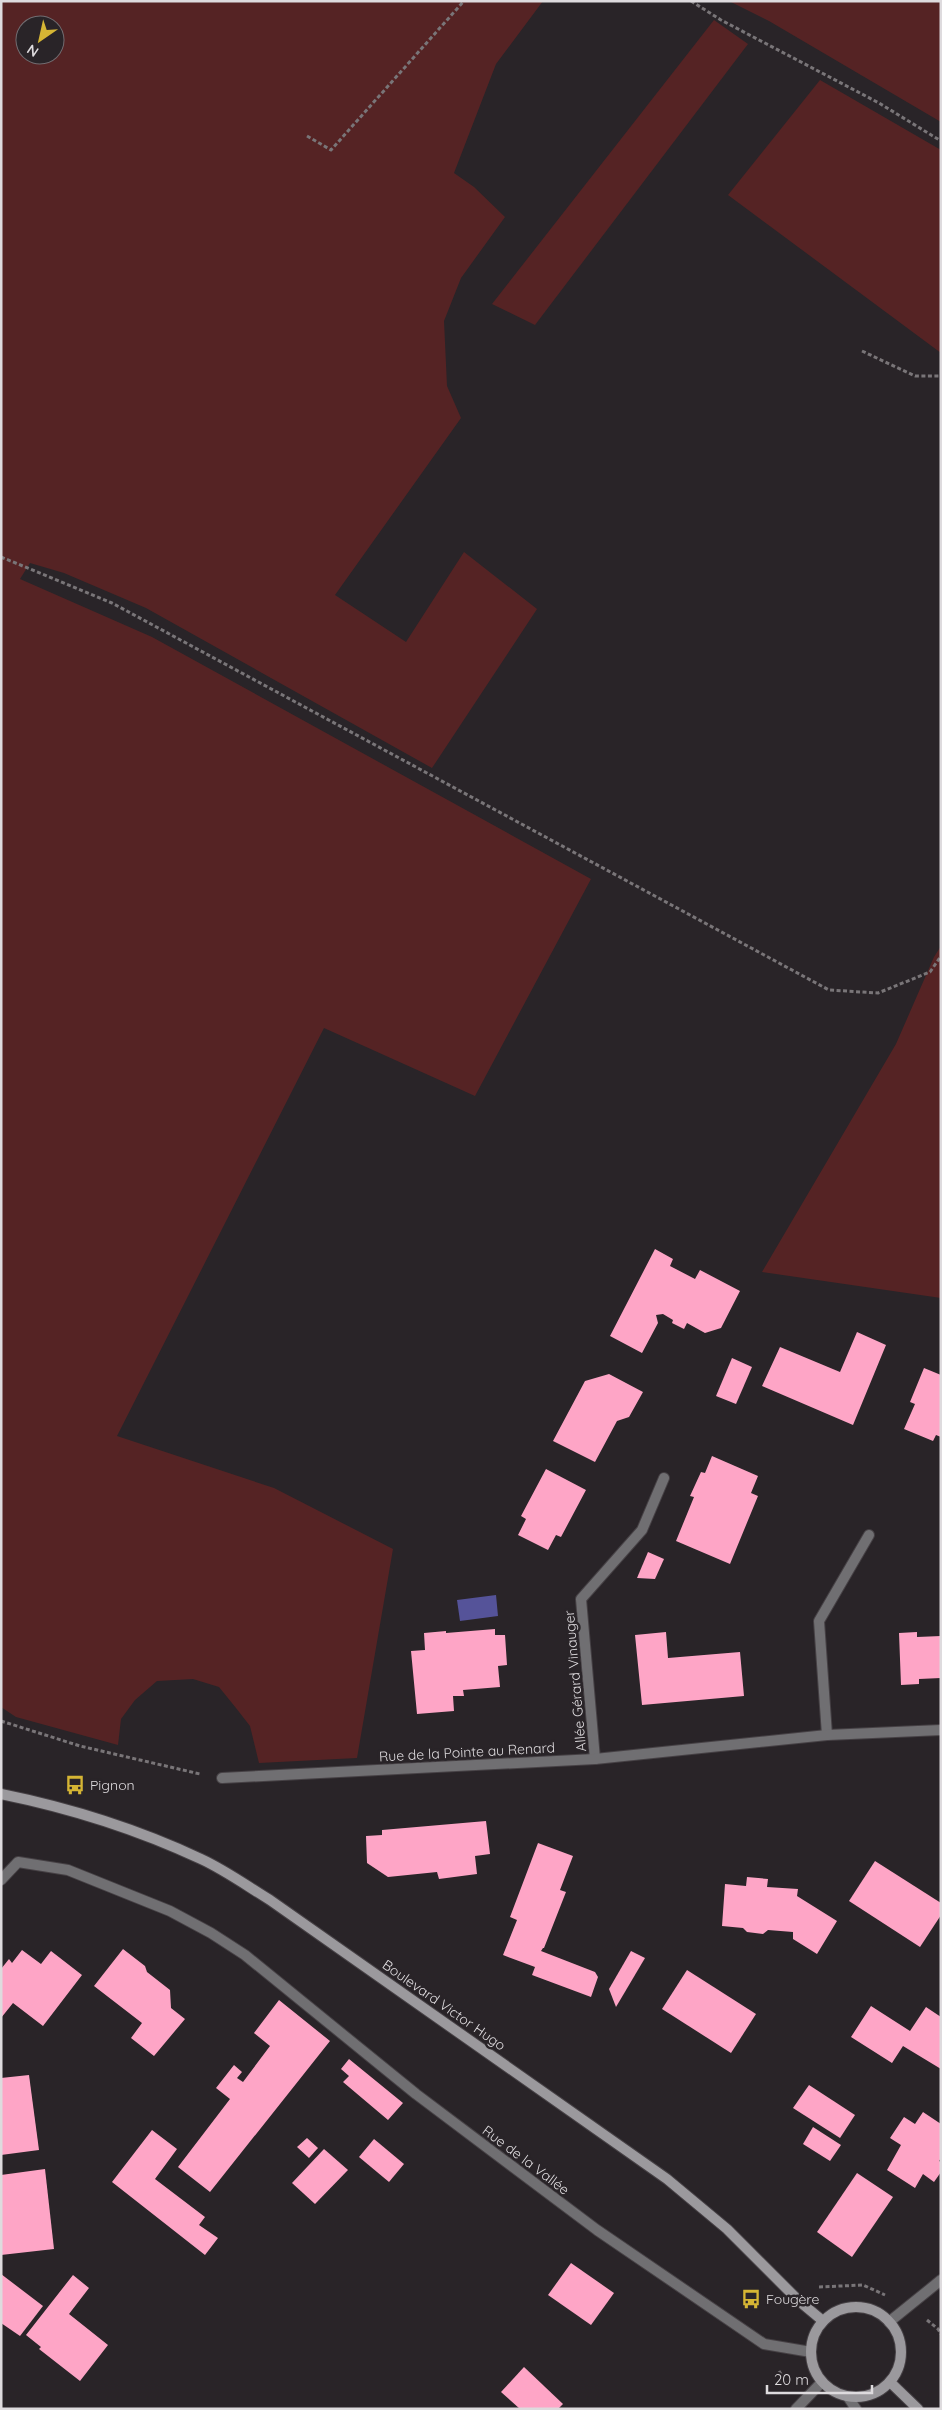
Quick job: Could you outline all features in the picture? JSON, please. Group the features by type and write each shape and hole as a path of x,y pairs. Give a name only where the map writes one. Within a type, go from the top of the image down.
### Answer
{"main road":[{"name":"Boulevard Victor Hugo","path":"1,1794 32,1800 128,1827 203,1860 270,1900 667,2180 727,2229 800,2302 823,2321"},
{"path":"856,2307 880,2314 889,2322 896,2333 901,2358 897,2371 890,2382 878,2391 864,2396 848,2397 834,2392 822,2382 812,2363 811,2352 816,2330 823,2321 833,2313 856,2307"},
{"path":"890,2382 918,2409"}],"street":[{"name":"Allée Gérard Vinauger","path":"595,1759 581,1599 642,1530 664,1478"},
{"path":"827,1735 819,1621 869,1535"},
{"name":"Rue de la Pointe au Renard","path":"222,1778 595,1759 827,1735 941,1730"},
{"name":"Rue de la Vallée","path":"1,1880 18,1862 68,1870 170,1910 246,1955 439,2112 597,2230 764,2344 811,2352"},
{"path":"889,2322 910,2307 941,2280"},
{"path":"796,2409 822,2382"},
{"path":"848,2397 856,2409"}],"path":[{"path":"307,136 331,150 464,1"},
{"path":"691,1 721,20 880,103 941,142"},
{"path":"862,351 915,376 941,376"},
{"path":"1,557 112,604 829,990 878,993 930,972 941,956"},
{"path":"1,1721 80,1746 222,1778"},
{"path":"814,2288 832,2285 863,2285 910,2307"},
{"path":"764,2344 786,2383 804,2400"}],"shaded area":[{"path":"1,1 543,1 496,64 454,173 474,187 505,217 461,278 444,321 447,386 461,418 335,595 406,642 464,552 537,609 432,768 146,608 64,573 30,563 20,579 152,637 591,879 475,1096 324,1028 117,1436 274,1488 393,1549 357,1758 259,1763 250,1726 236,1708 219,1687 193,1679 157,1681 135,1700 121,1719 118,1745 16,1717 1,1707"},
{"path":"729,1 941,1 941,122 769,21"},
{"path":"714,20 748,44 535,325 492,304"},
{"path":"820,80 941,150 941,353 728,195"},
{"path":"941,946 941,1298 762,1272 896,1044 934,957"},
{"path":"496,1595 498,1616 460,1621 457,1600"}],"building":[{"path":"655,1249 673,1259 670,1266 695,1279 700,1270 740,1291 721,1328 705,1333 687,1323 684,1329 672,1323 673,1320 663,1314 656,1315 658,1323 642,1353 610,1336"},
{"path":"857,1332 886,1345 853,1425 762,1386 780,1347 840,1372"},
{"path":"732,1358 752,1367 736,1404 716,1396"},
{"path":"924,1368 941,1375 941,1437 936,1435 933,1441 904,1429 915,1404 910,1402"},
{"path":"609,1374 643,1392 629,1417 617,1421 595,1462 553,1441 585,1381"},
{"path":"712,1456 758,1476 751,1493 758,1496 730,1564 676,1541 694,1497 690,1496 701,1472 705,1473"},
{"path":"546,1469 586,1490 561,1537 556,1535 548,1550 518,1535 526,1519 521,1516"},
{"path":"648,1552 664,1559 655,1579 637,1578"},
{"path":"495,1629 495,1635 505,1635 507,1665 498,1666 500,1687 463,1690 464,1696 453,1696 454,1711 417,1714 411,1651 425,1650 424,1633"},
{"path":"666,1632 668,1658 740,1652 744,1696 642,1705 635,1635"},
{"path":"917,1632 917,1637 941,1636 941,1678 919,1679 919,1684 901,1685 899,1633"},
{"path":"486,1821 490,1854 475,1856 477,1874 439,1879 437,1872 388,1877 367,1863 366,1836 382,1835 382,1830"},
{"path":"538,1843 573,1856 560,1890 566,1892 544,1948 541,1951 595,1972 598,1977 591,1997 532,1975 535,1967 503,1955 517,1920 510,1917"},
{"path":"875,1861 941,1903 941,1915 920,1947 849,1901"},
{"path":"747,1877 768,1879 767,1887 798,1889 797,1896 837,1921 817,1954 793,1939 793,1932 768,1930 763,1934 747,1932 743,1928 722,1926 725,1884 746,1886"},
{"path":"123,1949 145,1966 147,1972 170,1990 171,2008 185,2019 154,2056 131,2038 142,2023 94,1986"},
{"path":"22,1950 41,1964 51,1951 82,1975 43,2026 13,2003 1,2018 1,1969 9,1959 12,1963"},
{"path":"631,1951 645,1958 616,2007 609,1989"},
{"path":"687,1970 756,2014 731,2053 662,2009"},
{"path":"279,2000 330,2041 210,2192 178,2167 230,2099 216,2088 234,2065 242,2072 237,2078 243,2082 270,2046 254,2033"},
{"path":"871,2006 910,2031 926,2007 941,2017 941,2069 903,2046 892,2063 851,2037"},
{"path":"349,2059 403,2103 388,2120 343,2082 349,2076 341,2069"},
{"path":"29,2075 39,2150 1,2155 1,2078"},
{"path":"809,2085 855,2115 840,2138 793,2108"},
{"path":"923,2112 941,2124 941,2158 939,2161 941,2162 941,2172 934,2182 923,2174 915,2188 887,2170 901,2145 890,2138 904,2117 915,2124"},
{"path":"813,2127 841,2145 830,2161 803,2144"},
{"path":"152,2130 177,2149 155,2179 205,2217 199,2225 218,2238 205,2255 112,2182"},
{"path":"307,2138 318,2148 309,2158 297,2147"},
{"path":"374,2139 404,2164 389,2182 359,2157"},
{"path":"324,2149 348,2170 315,2204 292,2183"},
{"path":"45,2169 54,2249 1,2255 1,2175"},
{"path":"857,2173 893,2197 852,2257 817,2232"},
{"path":"571,2263 614,2293 591,2325 548,2295"},
{"path":"1,2274 43,2306 20,2336 1,2323"},
{"path":"73,2275 89,2288 69,2314 108,2345 80,2381 39,2349 41,2347 26,2335"},
{"path":"524,2367 563,2404 558,2409 520,2409 501,2392"}],"place":[{"name":"Pignon","path":"75,1785"},
{"name":"Fougère","path":"751,2299"}]}
